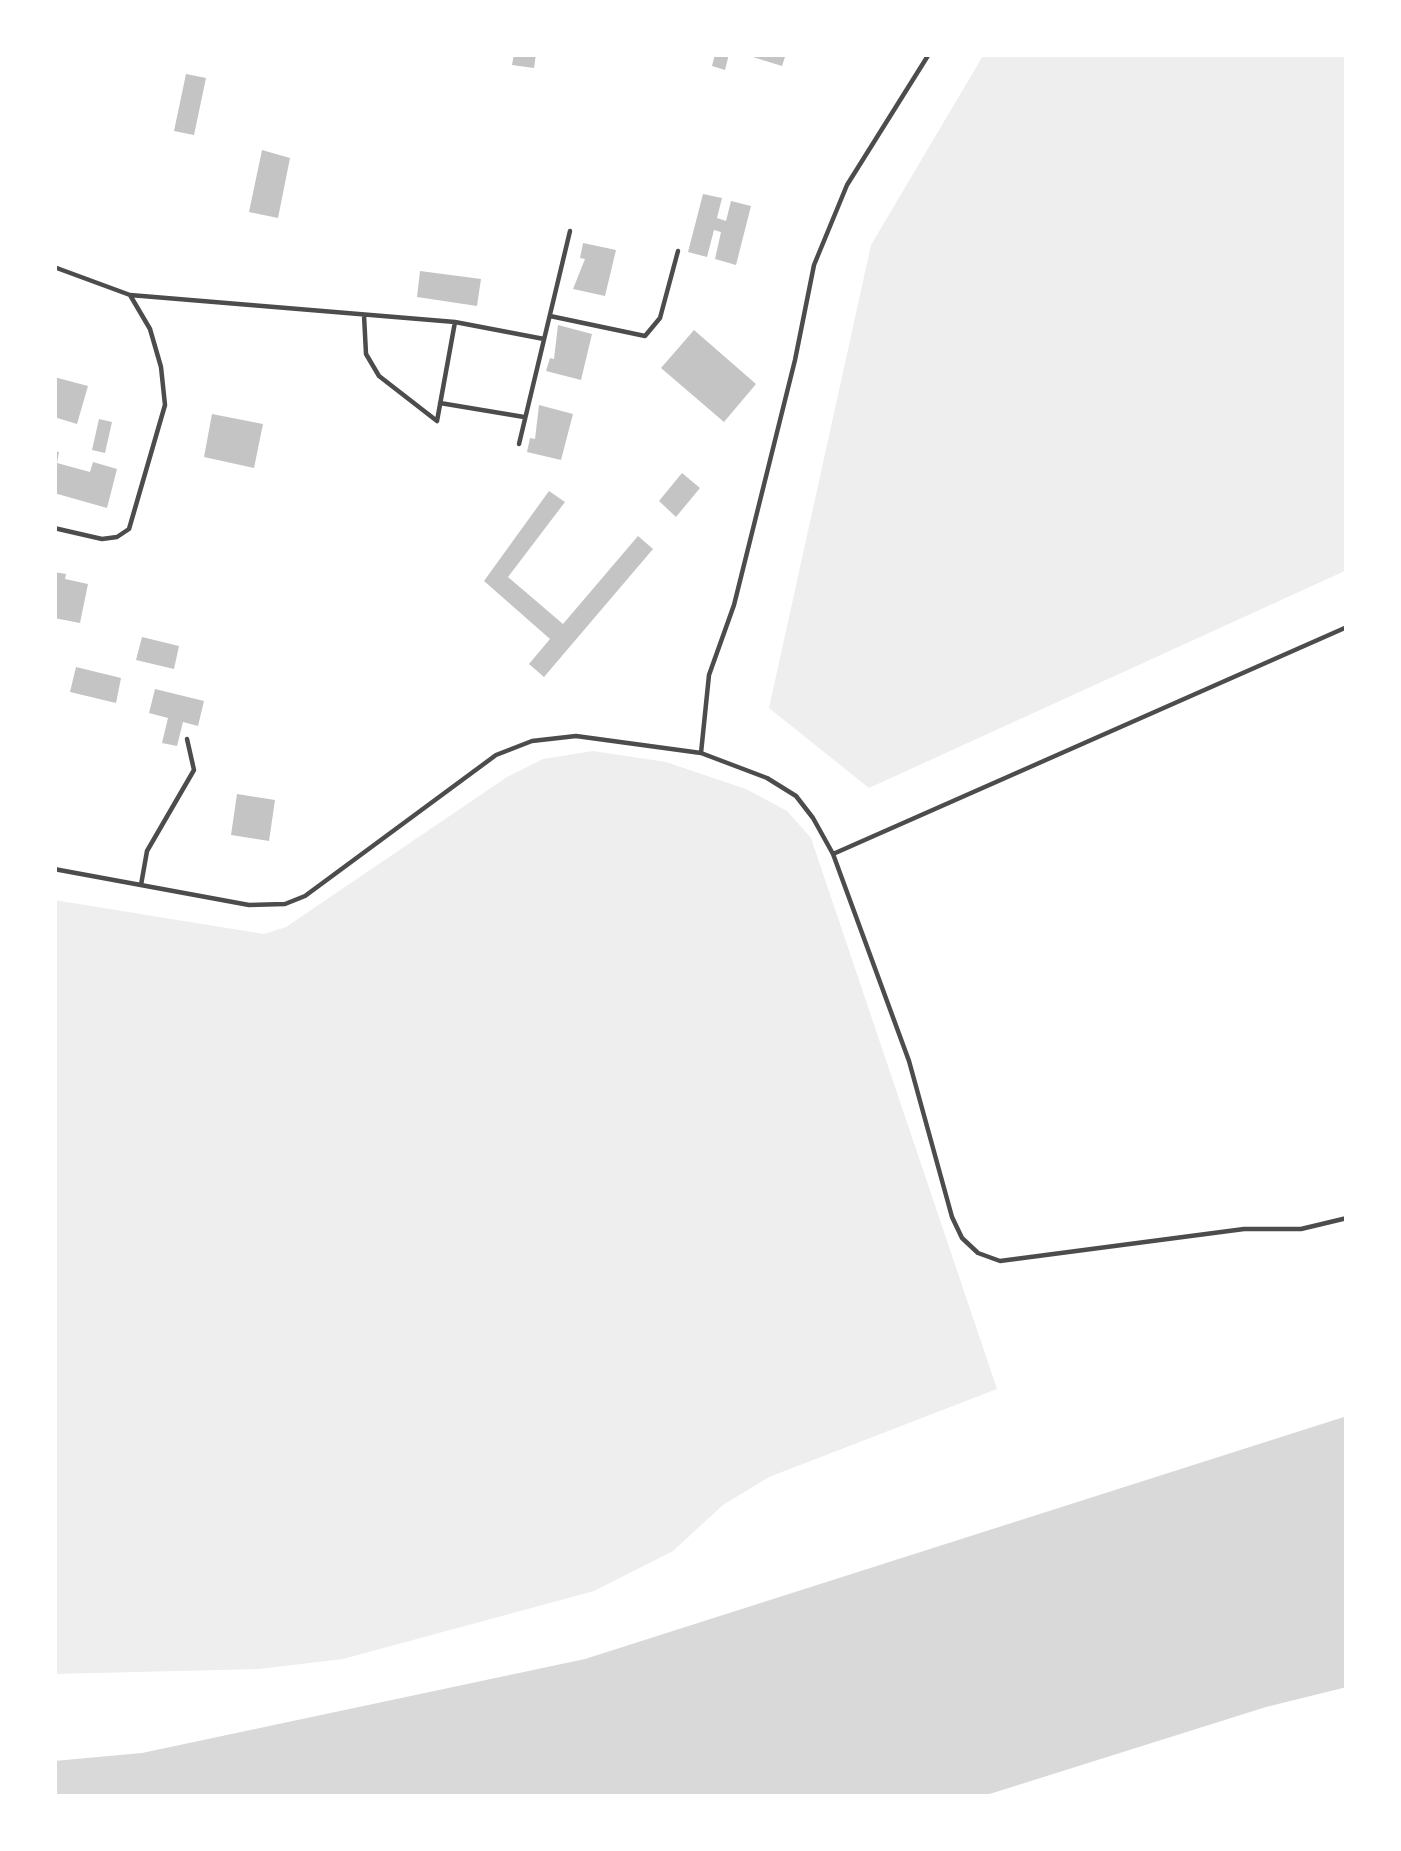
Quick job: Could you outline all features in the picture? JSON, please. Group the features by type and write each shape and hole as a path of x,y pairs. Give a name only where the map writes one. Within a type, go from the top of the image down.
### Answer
{"lane":[{"path":"700,753 709,675 734,604 814,265 847,185 929,54"},
{"path":"519,443 570,231"},
{"path":"550,316 646,337 660,318 678,251"},
{"path":"54,268 130,295 455,322 544,339"},
{"path":"54,528 102,539 129,530 135,518 165,405 165,385 150,329 130,295"},
{"path":"364,314 366,354 379,376 437,421 455,322"},
{"path":"440,403 526,417"},
{"path":"833,854 1347,627"},
{"path":"54,869 249,904 285,904 305,896 496,755 532,741 576,736 700,753 767,778 796,796 833,854 909,1061 952,1217 962,1238 977,1253 1000,1261 1244,1229 1301,1229 1347,1218"},
{"path":"141,885 146,851 194,770 187,739"}],"shaded area":[{"path":"984,54 1347,54 1347,570 869,788 769,708 871,245"},
{"path":"593,751 666,762 746,789 787,811 811,838 997,1389 769,1477 723,1505 673,1551 594,1591 343,1659 259,1669 54,1674 54,900 264,934 286,927 507,777 543,759"},
{"path":"1347,1416 1347,1687 1266,1707 980,1797 54,1797 54,1761 142,1753 585,1659"}],"building":[{"path":"514,54 536,54 534,68 512,65"},
{"path":"715,54 729,54 725,70 712,66"},
{"path":"743,54 786,54 782,66"},
{"path":"186,74 206,78 194,135 174,131"},
{"path":"262,150 290,158 278,218 249,212"},
{"path":"703,194 722,198 717,218 726,221 731,201 751,206 736,265 715,259 721,232 714,230 707,257 688,252"},
{"path":"583,243 616,250 605,296 573,289 585,259 580,258"},
{"path":"420,271 481,279 477,306 417,297"},
{"path":"558,325 592,334 581,380 546,371 550,358 554,359"},
{"path":"694,330 756,384 724,422 661,368"},
{"path":"54,377 88,386 77,424 54,417"},
{"path":"539,405 573,414 561,460 527,452 530,438 535,439"},
{"path":"212,414 263,424 254,468 204,457"},
{"path":"99,419 112,422 105,453 92,450"},
{"path":"54,451 59,452 57,463 90,472 93,462 117,469 107,508 54,493"},
{"path":"682,473 700,488 676,517 659,501"},
{"path":"549,491 565,502 508,577 563,624 638,536 653,549 544,677 529,664 550,639 484,581"},
{"path":"54,572 88,584 80,623 54,618"},
{"path":"142,637 179,646 174,669 136,660"},
{"path":"76,667 121,678 116,703 70,692"},
{"path":"155,689 204,701 198,726 183,722 177,746 162,743 168,718 149,713"},
{"path":"237,794 275,800 269,841 231,835"}]}
